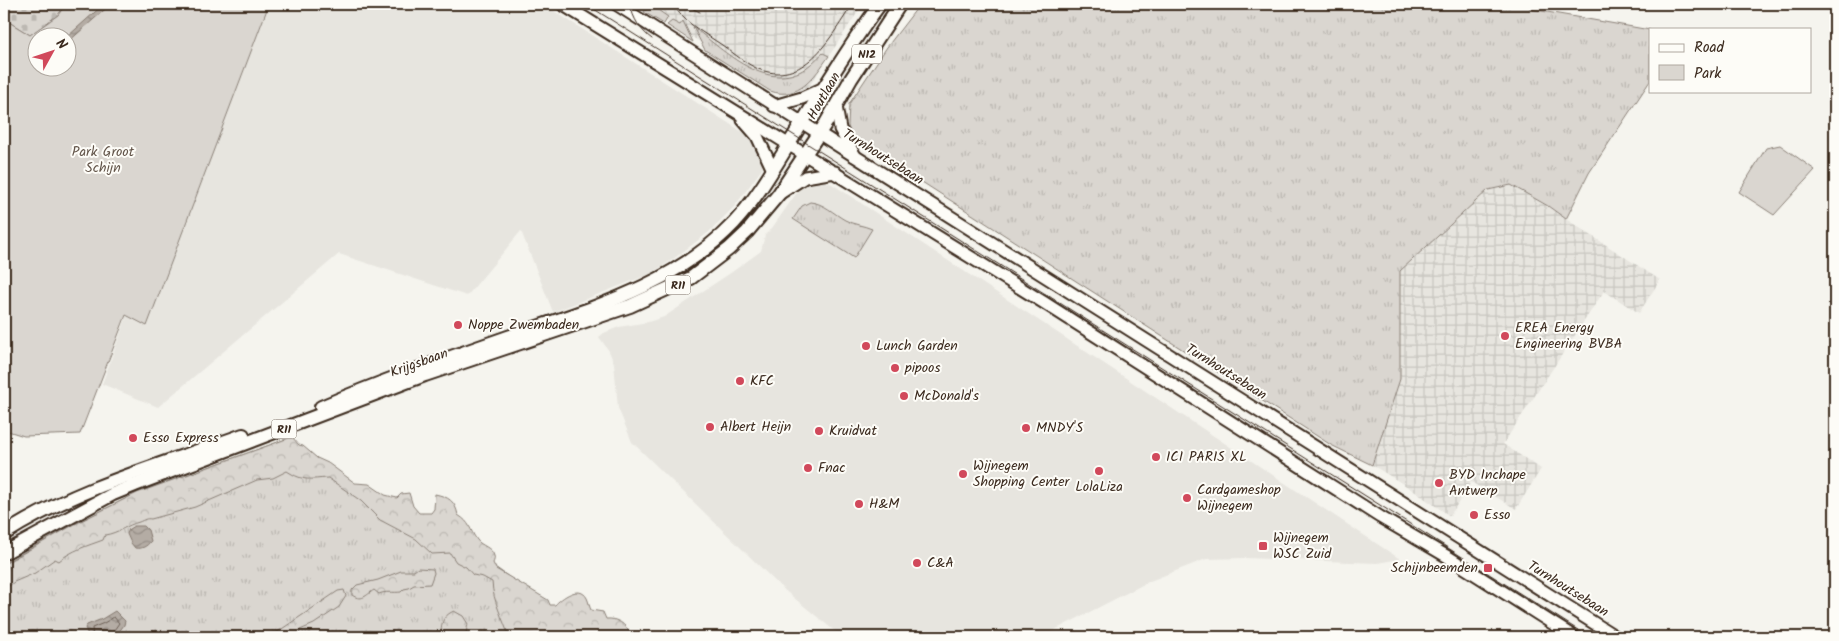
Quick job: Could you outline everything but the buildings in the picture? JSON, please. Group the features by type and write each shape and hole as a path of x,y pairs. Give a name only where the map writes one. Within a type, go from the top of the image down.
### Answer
{"main road":[{"path":"562,4 790,143 1088,330 1372,512 1448,557 1574,637"},
{"name":"Turnhoutsebaan","path":"616,4 802,124 1088,302 1616,637"},
{"name":"Houtlaan","path":"790,143 857,35 880,4"},
{"name":"Houtlaan","path":"806,154 900,4"},
{"path":"774,106 802,98 824,88"},
{"path":"836,106 840,129 856,158"},
{"path":"733,110 757,136 773,170"},
{"name":"Krijgsbaan","path":"4,534 42,512 109,484 316,409 420,368 596,306 654,282 699,255 720,236 748,206 790,143"},
{"name":"Krijgsbaan","path":"4,553 88,507 135,485 434,372 630,306 676,286 704,269 747,232 778,195 806,154"},
{"path":"778,195 806,177 835,172"}],"shaded area":[{"path":"269,4 543,4 744,133 750,139 762,162 762,169 734,207 709,232 672,260 650,274 553,312 521,231 467,296 339,254 158,407 102,384 127,315 147,325"},
{"path":"638,4 863,4 810,85 802,90 778,90"},
{"path":"824,181 832,184 1400,559 1377,563 1245,558 1206,559 1150,581 1041,637 842,637 783,589 632,442 618,408 614,363 609,351 599,337 619,327 664,317 732,272 761,251 765,235 798,191 807,185"},
{"path":"1511,185 1548,206 1660,280 1639,313 1604,291 1503,444 1541,469 1516,509 1471,482 1450,516 1372,465 1400,379 1400,271 1488,190"}],"green space":[{"path":"4,4 66,4 58,15 40,28 28,28 28,34 4,19"},
{"name":"Park Groot Schijn","path":"66,4 269,4 147,326 126,315 80,434 24,436 8,431 4,413 4,19 28,34 28,78 78,78 78,28 40,28 58,15"},
{"path":"649,4 657,4 655,8 668,17 664,24 644,12"},
{"path":"920,4 1530,4 1530,9 1649,30 1649,83 1589,173 1566,219 1548,206 1511,185 1488,190 1400,271 1400,379 1372,465 1331,445 852,137 848,126 849,104 887,47"},
{"path":"672,21 680,25 683,21 693,42 667,25"},
{"path":"693,27 742,64 770,75 785,76 799,72 809,66 823,53 829,56 818,72 797,90 789,93 770,91 705,50"},
{"path":"1780,145 1815,170 1774,215 1739,192 1766,148"},
{"path":"810,202 824,207 848,222 872,229 854,258 793,219 802,206"},
{"path":"289,438 380,504 481,557 541,600 530,637 4,637 4,563 137,493"},
{"path":"293,438 299,445 355,483 369,484 385,495 397,498 401,494 409,493 413,506 419,513 431,513 434,509 435,494 448,498 455,506 458,515 468,524 477,540 493,553 493,563 496,569 548,600 550,605 555,605 575,592 580,592 587,598 591,610 603,612 606,619 621,622 630,634 644,637 509,637 496,603 492,582 483,577 473,575 466,567 456,562 450,553 432,554 416,539 380,520 361,501 328,478 303,478 287,471 273,478 257,480 195,507 145,519 105,535 103,540 74,551 59,561 55,559 35,573 14,582 4,590 4,564 75,524 137,493"},
{"path":"418,568 433,569 434,573 430,584 414,585 401,592 379,594 374,590 361,598 352,595 352,590 357,585 378,580 401,571 414,571"},
{"path":"344,590 346,596 339,607 314,624 300,630 299,637 270,637 338,591"},
{"path":"454,611 463,616 468,624 465,637 442,637 441,629 444,618"}],"water":[{"path":"104,4 111,4 78,33 77,28"},
{"path":"134,526 144,526 148,530 151,541 144,547 135,548 131,543 127,534 129,529"},
{"path":"115,611 125,621 115,637 89,637 85,628 87,625"}],"tram line":[{"path":"586,4 1589,637"},
{"path":"630,4 638,24 652,39"},
{"path":"673,4 688,22 746,62 761,70 777,73 792,71 805,64 827,42 853,4"},
{"path":"683,4 700,12"}],"place":[{"name":"Noppe Zwembaden","path":"458,325"},
{"name":"EREA Energy Engineering BVBA","path":"1505,336"},
{"name":"Lunch Garden","path":"866,346"},
{"name":"pipoos","path":"895,368"},
{"name":"KFC","path":"740,381"},
{"name":"McDonald's","path":"904,396"},
{"name":"Albert Heijn","path":"710,427"},
{"name":"MNDY'S","path":"1026,428"},
{"name":"Kruidvat","path":"819,431"},
{"name":"Esso Express","path":"133,438"},
{"name":"ICI PARIS XL","path":"1156,457"},
{"name":"Fnac","path":"808,468"},
{"name":"LolaLiza","path":"1099,471"},
{"name":"Wijnegem Shopping Center","path":"963,474"},
{"name":"BYD Inchape Antwerp","path":"1439,483"},
{"name":"Cardgameshop Wijnegem","path":"1187,498"},
{"name":"H&M","path":"859,504"},
{"name":"Esso","path":"1474,515"},
{"name":"Wijnegem WSC Zuid","path":"1263,546"},
{"name":"C&A","path":"917,563"},
{"name":"Schijnbeemden","path":"1488,568"}]}
